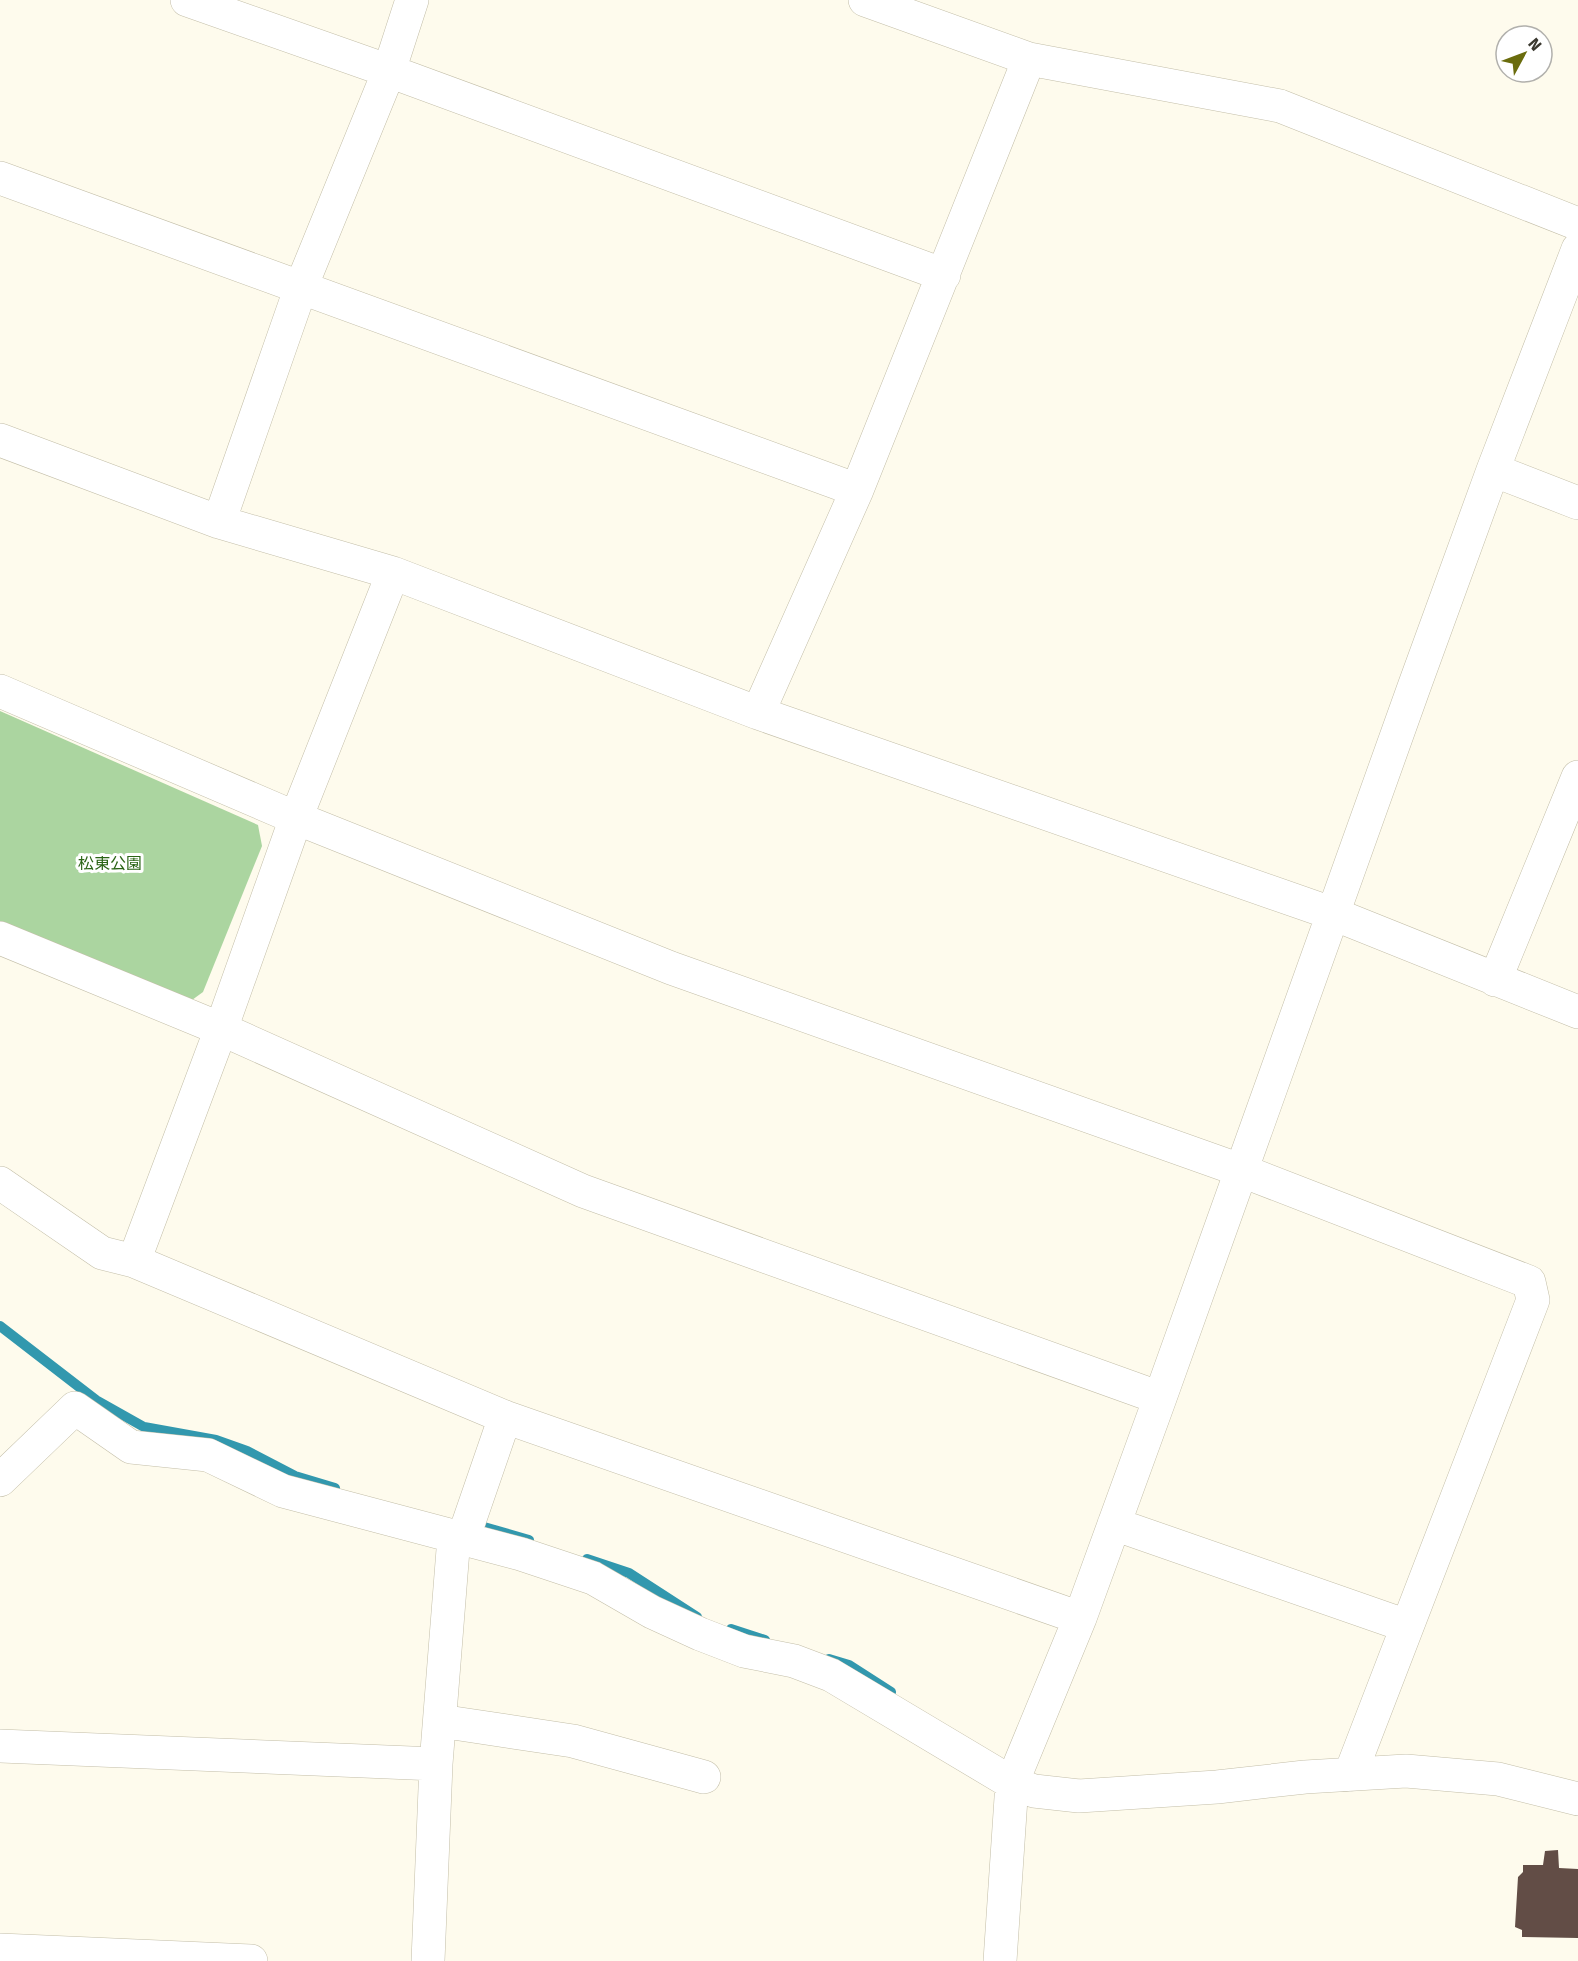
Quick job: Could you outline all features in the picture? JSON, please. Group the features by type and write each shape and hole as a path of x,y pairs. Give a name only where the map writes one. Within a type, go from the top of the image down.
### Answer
{"street":[{"path":"187,0 389,71 944,274"},
{"path":"219,522 301,287 389,71 412,0"},
{"path":"865,0 1029,59 1280,106 1578,224"},
{"path":"758,713 857,490 1029,59"},
{"path":"0,178 857,490"},
{"path":"1000,1961 1012,1783 1080,1618 1331,914 1493,470 1578,249"},
{"path":"0,440 219,522 393,573 758,713 1331,914 1578,1012"},
{"path":"1493,470 1578,503"},
{"path":"134,1260 221,1029 296,818 393,573"},
{"path":"0,691 296,818 671,968 1240,1170 1529,1282 1533,1299 1350,1774"},
{"path":"1495,980 1578,777"},
{"path":"0,938 221,1029 583,1191 1160,1398"},
{"path":"0,1182 102,1253 134,1260 505,1417 1080,1618"},
{"path":"1,1477 75,1407 131,1448 208,1455 283,1491 521,1554 593,1578 652,1612 700,1634 744,1651 794,1661 831,1675 1012,1783 1034,1791 1080,1796 1406,1771 1498,1779 1578,1799"},
{"path":"428,1961 436,1764 459,1538 505,1417"},
{"path":"1114,1524 1407,1626"},
{"path":"440,1721 573,1741 704,1777"},
{"path":"0,1746 436,1764"},
{"path":"0,1950 251,1961"}],"green space":[{"name":"松東公園","path":"0,711 258,825 262,846 203,992 192,1000 0,921"}],"building":[{"path":"1558,1850 1559,1868 1578,1869 1578,1938 1522,1937 1522,1930 1515,1927 1518,1877 1523,1872 1523,1865 1543,1865 1545,1851"}],"waterway":[{"path":"0,1326 96,1400 144,1427 216,1440 247,1451 295,1476 335,1488"},
{"path":"484,1527 529,1540"},
{"path":"587,1559 629,1573 697,1617"},
{"path":"731,1629 765,1640"},
{"path":"829,1659 849,1665 891,1692"}]}
